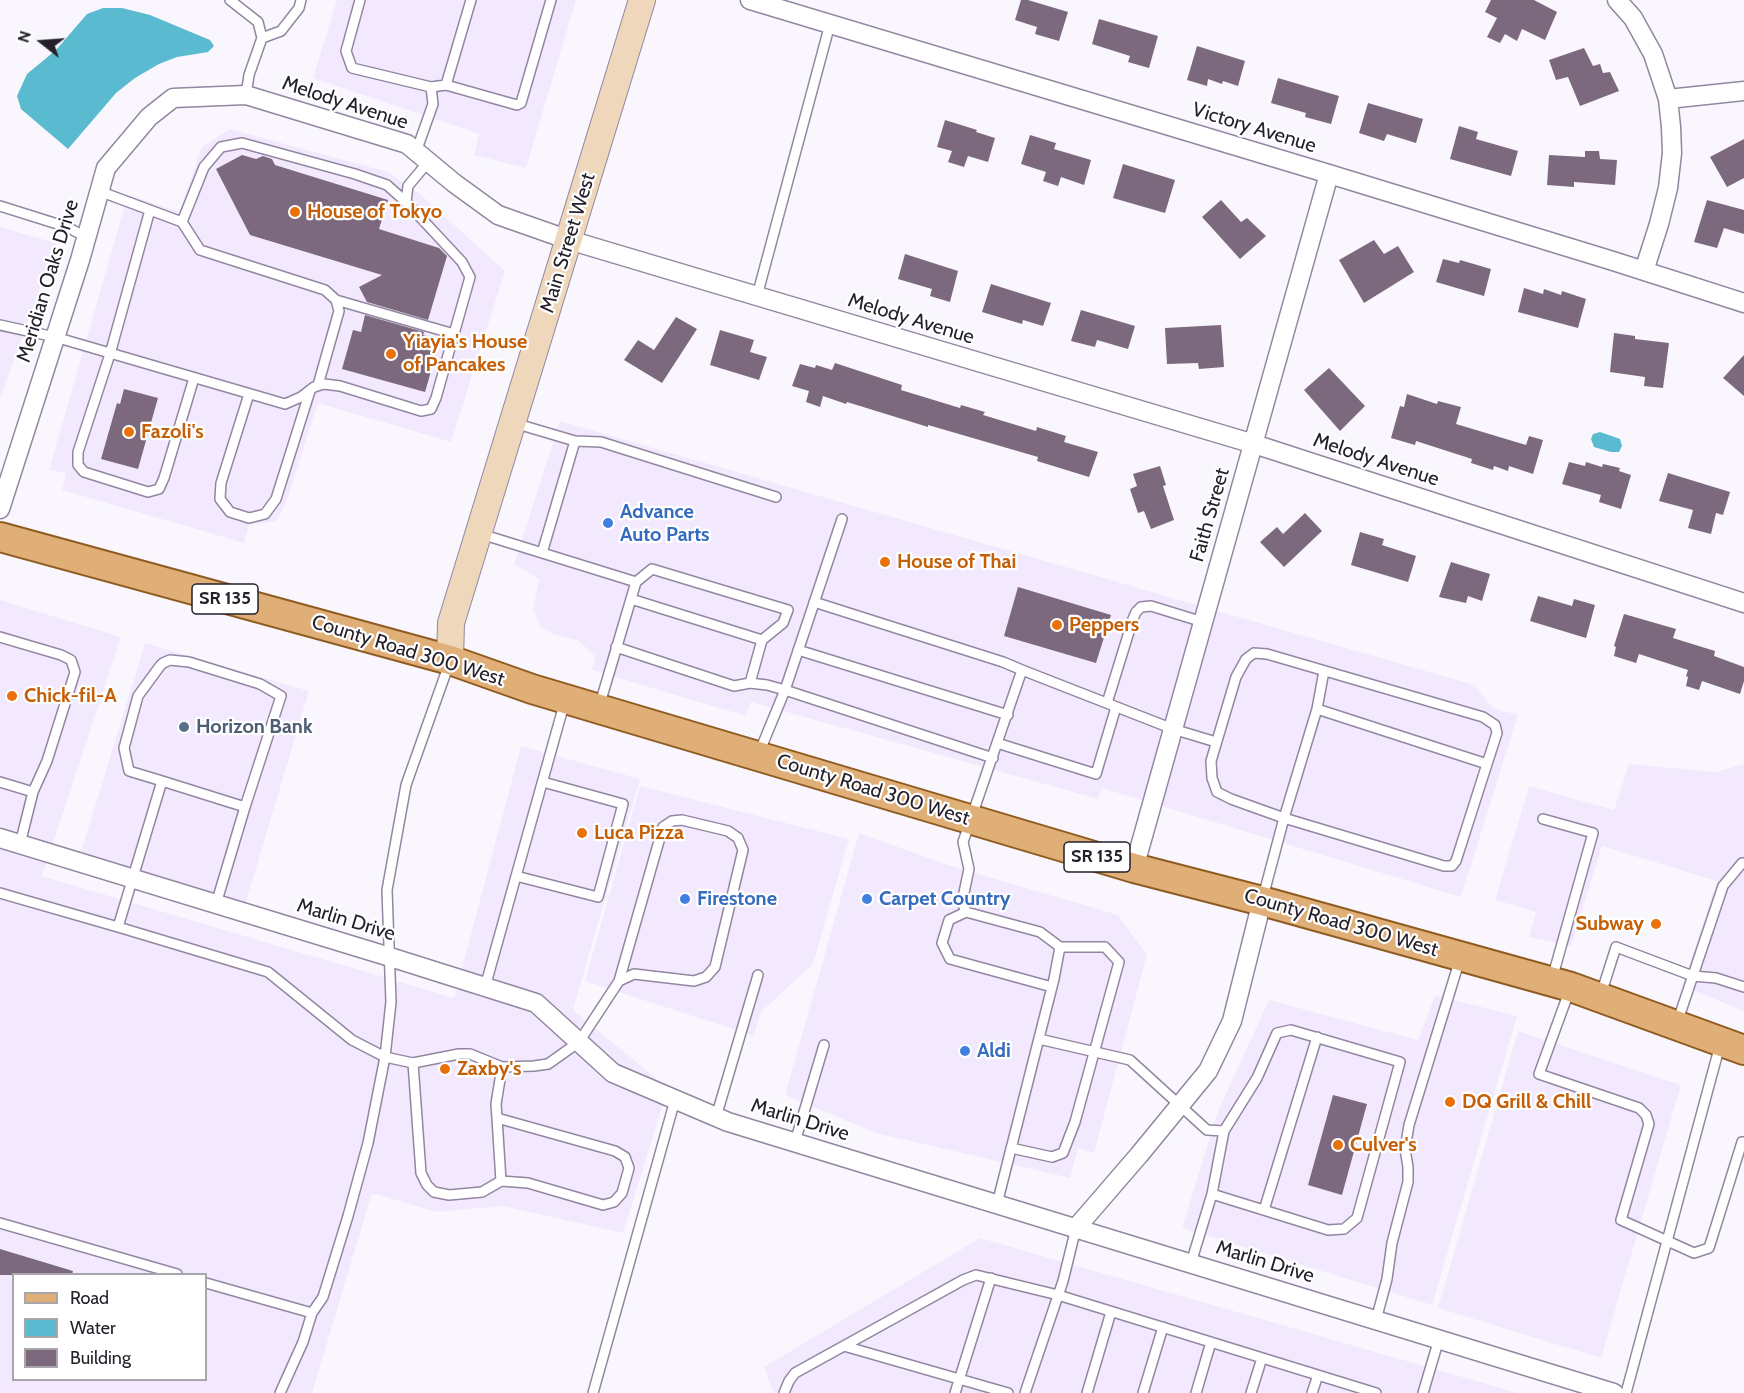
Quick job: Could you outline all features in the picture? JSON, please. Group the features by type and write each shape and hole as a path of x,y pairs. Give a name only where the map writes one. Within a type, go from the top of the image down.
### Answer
{"main road":[{"name":"Main Street West","path":"450,660 451,623 642,0"},
{"name":"County Road 300 West","path":"0,537 450,660 598,709 1134,868 1262,901 1600,996 1733,1046"}],"street":[{"name":"Victory Avenue","path":"750,0 1329,174 1744,303"},
{"path":"1617,0 1633,18 1643,35 1660,71 1668,99 1672,153 1668,188 1644,271"},
{"path":"1668,99 1744,91"},
{"name":"Melody Avenue","path":"105,168 149,117 173,99 246,95 406,144 498,215 569,240 1254,444 1744,603"},
{"name":"Meridian Oaks Drive","path":"0,509 55,338 105,168"},
{"name":"Faith Street","path":"1134,868 1329,174"},
{"name":"Marlin Drive","path":"0,838 536,1003 613,1073 728,1122 1614,1393"},
{"path":"1076,1228 1208,1071 1232,1021 1262,901"}],"lane":[{"path":"230,0 258,22 262,38 249,75 246,95"},
{"path":"262,38 280,31 299,8 301,0"},
{"path":"360,0 346,51 352,68 431,87 446,85 517,105 521,103 551,0"},
{"path":"446,85 471,0"},
{"path":"757,296 830,24"},
{"path":"406,202 408,186 422,157 434,104 431,87"},
{"path":"0,325 55,338 285,404 324,384 340,386 422,411 431,409 470,277 462,262 387,185 242,142 221,147 204,167 182,222"},
{"path":"99,191 182,222 200,250 325,290 336,300 454,334"},
{"path":"0,206 66,227 86,237"},
{"path":"150,210 110,354 78,452 78,465 84,472 148,492 159,489 194,378"},
{"path":"249,394 221,483 220,499 230,512 249,518 265,514 276,499 339,311 336,300"},
{"path":"513,423 575,441 602,442 776,497"},
{"path":"542,553 575,441"},
{"path":"758,756 784,690 842,519"},
{"path":"479,533 636,582"},
{"path":"598,709 636,582 652,569 788,610 783,623 762,640 750,683"},
{"path":"631,599 762,640"},
{"path":"814,602 1003,662 1173,729 1216,742"},
{"path":"997,743 1096,774 1111,705 1136,612 1141,607 1151,606 1203,622"},
{"path":"0,637 72,660 75,672 48,761 33,792 20,844"},
{"path":"616,647 734,686 750,683 784,690 993,758"},
{"path":"798,650 1008,715"},
{"path":"1254,653 1267,654 1324,670 1483,717 1495,725 1497,733 1456,861 1452,866 1444,866 1284,818 1217,792 1210,761 1236,677 1246,659 1254,653"},
{"path":"216,904 281,696 260,684 189,662 170,660 164,663 138,696 124,748 129,771 245,807"},
{"path":"280,1393 303,1341 312,1313 323,1297 368,1143 385,1057 391,1002 387,890 406,785 450,660"},
{"path":"966,912 962,902 969,869 963,842 1022,670"},
{"path":"1262,901 1317,709 1324,670"},
{"path":"485,987 566,699"},
{"path":"1317,709 1487,764"},
{"path":"118,927 162,781"},
{"path":"0,782 33,792"},
{"path":"516,876 598,897 623,804 543,782"},
{"path":"1543,819 1593,833 1561,985 1539,1074 1639,1108 1646,1114 1649,1124 1621,1220 1694,1253 1709,1248 1742,1142 1744,1142"},
{"path":"0,893 268,972 352,1040 385,1057 413,1063 470,1054 502,1067 534,1066 548,1064 579,1042 619,981 663,828 672,821 682,820 728,831 738,838 743,850 715,967 706,977 694,981 634,974 619,981"},
{"path":"1677,1025 1723,886 1744,863"},
{"path":"1011,1148 1052,1157 1063,1153 1075,1122 1119,963 1105,947 1060,947 1040,932 966,912 949,920 942,943 950,959 1052,987"},
{"path":"997,1204 1060,947"},
{"path":"1600,996 1616,947 1693,976 1716,978 1744,987"},
{"path":"1376,1320 1408,1182 1406,1149 1409,1125 1461,957"},
{"path":"716,1117 758,975"},
{"path":"1191,1263 1212,1194 1224,1131 1257,1078 1277,1033 1291,1030 1400,1062 1357,1218 1344,1229 1328,1230 1212,1194"},
{"path":"1264,1210 1317,1037"},
{"path":"1039,1039 1130,1060 1207,1130 1224,1131"},
{"path":"795,1142 824,1046"},
{"path":"1626,1393 1667,1240 1733,1046"},
{"path":"413,1063 421,1173 427,1185 434,1192 448,1195 482,1192 501,1181 528,1183 603,1205 614,1202 622,1193 628,1168 625,1157 615,1151 496,1118"},
{"path":"501,1181 495,1104 502,1067"},
{"path":"593,1393 675,1100"},
{"path":"0,1223 170,1273"},
{"path":"1025,1393 1058,1295 1076,1228"},
{"path":"784,1393 795,1373 976,1275 1058,1295 1370,1392"},
{"path":"955,1393 991,1278"},
{"path":"207,1283 312,1313"},
{"path":"1087,1393 1111,1312"},
{"path":"1143,1393 1163,1327"},
{"path":"1423,1393 1439,1339"},
{"path":"1196,1393 1211,1342"},
{"path":"844,1346 1008,1393"},
{"path":"1251,1393 1262,1358"},
{"path":"1312,1393 1318,1375"}],"shaded area":[{"path":"337,0 576,0 526,168 474,155 479,134 313,78"},
{"path":"230,129 388,172 421,195 505,271 451,442 318,403 286,503 276,521 249,525 244,543 62,490 66,473 49,470 124,208 130,195 179,212 202,147"},
{"path":"0,227 56,243 0,399"},
{"path":"560,421 1474,685 1493,708 1518,715 1461,897 1102,788 1098,799 751,702 746,716 592,670 595,656 579,641 553,634 540,626 533,609 539,579 514,564"},
{"path":"0,600 121,637 42,876 454,998 521,746 640,779 573,1010 668,1088 623,1233 502,1206 437,1212 372,1193 312,1393 0,1393"},
{"path":"145,643 309,691 246,902 81,852"},
{"path":"1629,764 1716,772 1744,764 1744,1011 1682,986 1717,881 1602,846 1571,946 1529,937 1536,912 1495,900 1529,786 1614,810"},
{"path":"640,786 849,839 813,964 761,1012 754,1036 585,981"},
{"path":"859,833 945,864 1118,915 1147,955 1094,1153 1078,1148 1070,1178 876,1133 785,1095"},
{"path":"1435,995 1517,1016 1432,1305 1182,1228 1218,1111 1269,1000 1418,1040"},
{"path":"1518,1031 1681,1085 1601,1358 1438,1308"},
{"path":"980,1238 1518,1393 774,1393 764,1367"}],"water":[{"path":"103,8 122,8 150,15 210,40 214,46 208,52 177,57 159,64 135,78 116,93 68,149 21,109 17,96 27,74 56,50 87,14"},
{"path":"1600,432 1620,439 1622,446 1619,452 1594,447 1591,439 1593,434"}],"building":[{"path":"1021,0 1068,12 1059,41 1035,34 1037,27 1015,20"},
{"path":"1491,0 1534,0 1557,12 1545,40 1522,29 1517,41 1505,34 1500,43 1487,37 1497,18 1485,12"},
{"path":"1099,19 1158,36 1149,68 1128,62 1130,56 1092,44"},
{"path":"1197,46 1245,61 1238,86 1208,79 1207,86 1187,80"},
{"path":"1584,48 1593,66 1600,64 1603,73 1610,72 1619,91 1580,106 1568,77 1556,80 1549,60"},
{"path":"1278,78 1339,96 1331,124 1305,117 1306,113 1271,103"},
{"path":"1368,103 1423,119 1416,143 1387,134 1384,141 1359,133"},
{"path":"945,120 995,138 988,162 968,156 964,167 948,162 952,151 937,147"},
{"path":"1459,126 1478,132 1476,139 1518,151 1511,176 1450,159"},
{"path":"1030,135 1056,143 1054,149 1091,160 1084,185 1061,177 1058,186 1043,181 1046,172 1021,164"},
{"path":"1744,139 1744,178 1727,187 1710,157"},
{"path":"1585,151 1599,151 1600,159 1617,160 1615,185 1574,182 1574,187 1547,185 1549,155 1585,157"},
{"path":"242,155 256,159 263,156 272,159 275,165 388,200 379,229 439,248 447,256 428,320 367,302 359,287 382,275 250,235 216,169"},
{"path":"1123,164 1175,180 1165,213 1113,198"},
{"path":"1221,200 1241,222 1247,218 1266,236 1240,259 1202,217"},
{"path":"1707,200 1744,210 1744,234 1724,228 1717,248 1694,242"},
{"path":"1374,240 1384,254 1398,246 1414,272 1364,303 1339,260"},
{"path":"905,254 958,271 950,302 930,296 932,289 898,279"},
{"path":"1443,259 1459,263 1460,260 1491,269 1484,296 1436,282"},
{"path":"991,284 1051,303 1043,326 1023,320 1022,324 982,312"},
{"path":"1524,288 1543,294 1544,289 1561,295 1562,291 1586,299 1578,328 1518,312"},
{"path":"1081,310 1135,326 1128,349 1097,340 1095,347 1071,341"},
{"name":"Yiayia's House of Pancakes","path":"365,315 424,332 423,335 440,340 425,392 342,369 353,330 361,332"},
{"path":"676,317 697,329 662,383 624,360 638,340 654,350"},
{"path":"1221,325 1224,367 1199,369 1198,363 1167,364 1165,328"},
{"path":"720,330 754,340 750,352 767,357 759,380 710,365"},
{"path":"1614,333 1635,336 1635,339 1669,343 1663,388 1644,386 1645,377 1610,372"},
{"path":"1744,355 1744,396 1723,378"},
{"path":"835,363 902,385 901,390 960,408 961,405 985,412 983,415 1036,431 1037,427 1066,436 1064,442 1098,452 1089,477 1037,461 1038,457 847,402 846,404 823,396 820,407 806,402 809,391 792,386 800,364 815,368 816,365 832,370"},
{"path":"1329,368 1365,406 1340,431 1304,390"},
{"name":"Fazoli's","path":"124,389 158,398 138,469 101,459 117,403 120,404"},
{"path":"1407,394 1437,404 1438,401 1461,407 1456,424 1526,445 1529,436 1543,440 1533,474 1509,466 1508,471 1494,466 1493,470 1471,463 1472,459 1416,441 1415,445 1391,438 1400,406 1404,407"},
{"path":"1569,462 1585,466 1586,462 1602,467 1603,464 1620,468 1619,471 1631,475 1621,509 1599,502 1601,495 1562,484"},
{"path":"1160,466 1166,485 1163,486 1174,520 1151,529 1144,511 1138,513 1130,489 1137,486 1133,474"},
{"path":"1668,473 1730,492 1723,515 1716,513 1711,534 1688,528 1693,510 1659,501"},
{"path":"1305,513 1322,531 1284,567 1260,542 1277,527 1283,534"},
{"path":"1360,532 1384,539 1382,545 1416,556 1408,582 1351,565"},
{"path":"1451,562 1490,574 1482,601 1468,596 1466,603 1439,597"},
{"name":"Peppers","path":"1018,587 1111,615 1096,663 1004,636"},
{"path":"1538,596 1572,606 1574,599 1595,605 1586,638 1530,621"},
{"path":"1624,614 1676,629 1673,638 1715,651 1714,656 1744,667 1744,681 1740,694 1702,681 1699,690 1686,686 1688,670 1639,654 1636,663 1614,656 1616,647 1614,646"},
{"name":"Culver's","path":"1333,1095 1367,1104 1342,1195 1308,1185"},
{"path":"0,1249 73,1271 72,1273 0,1275"}],"place":[{"name":"House of Tokyo","path":"295,212"},
{"name":"Yiayia's House of Pancakes","path":"391,354"},
{"name":"Fazoli's","path":"129,432"},
{"name":"Advance Auto Parts","path":"608,523"},
{"name":"House of Thai","path":"885,562"},
{"name":"Peppers","path":"1057,625"},
{"name":"Chick-fil-A","path":"12,696"},
{"name":"Horizon Bank","path":"184,727"},
{"name":"Luca Pizza","path":"582,833"},
{"name":"Firestone","path":"685,899"},
{"name":"Carpet Country","path":"867,899"},
{"name":"Subway","path":"1656,924"},
{"name":"Aldi","path":"965,1051"},
{"name":"Zaxby's","path":"445,1069"},
{"name":"DQ Grill & Chill","path":"1450,1102"},
{"name":"Culver's","path":"1338,1145"}]}
